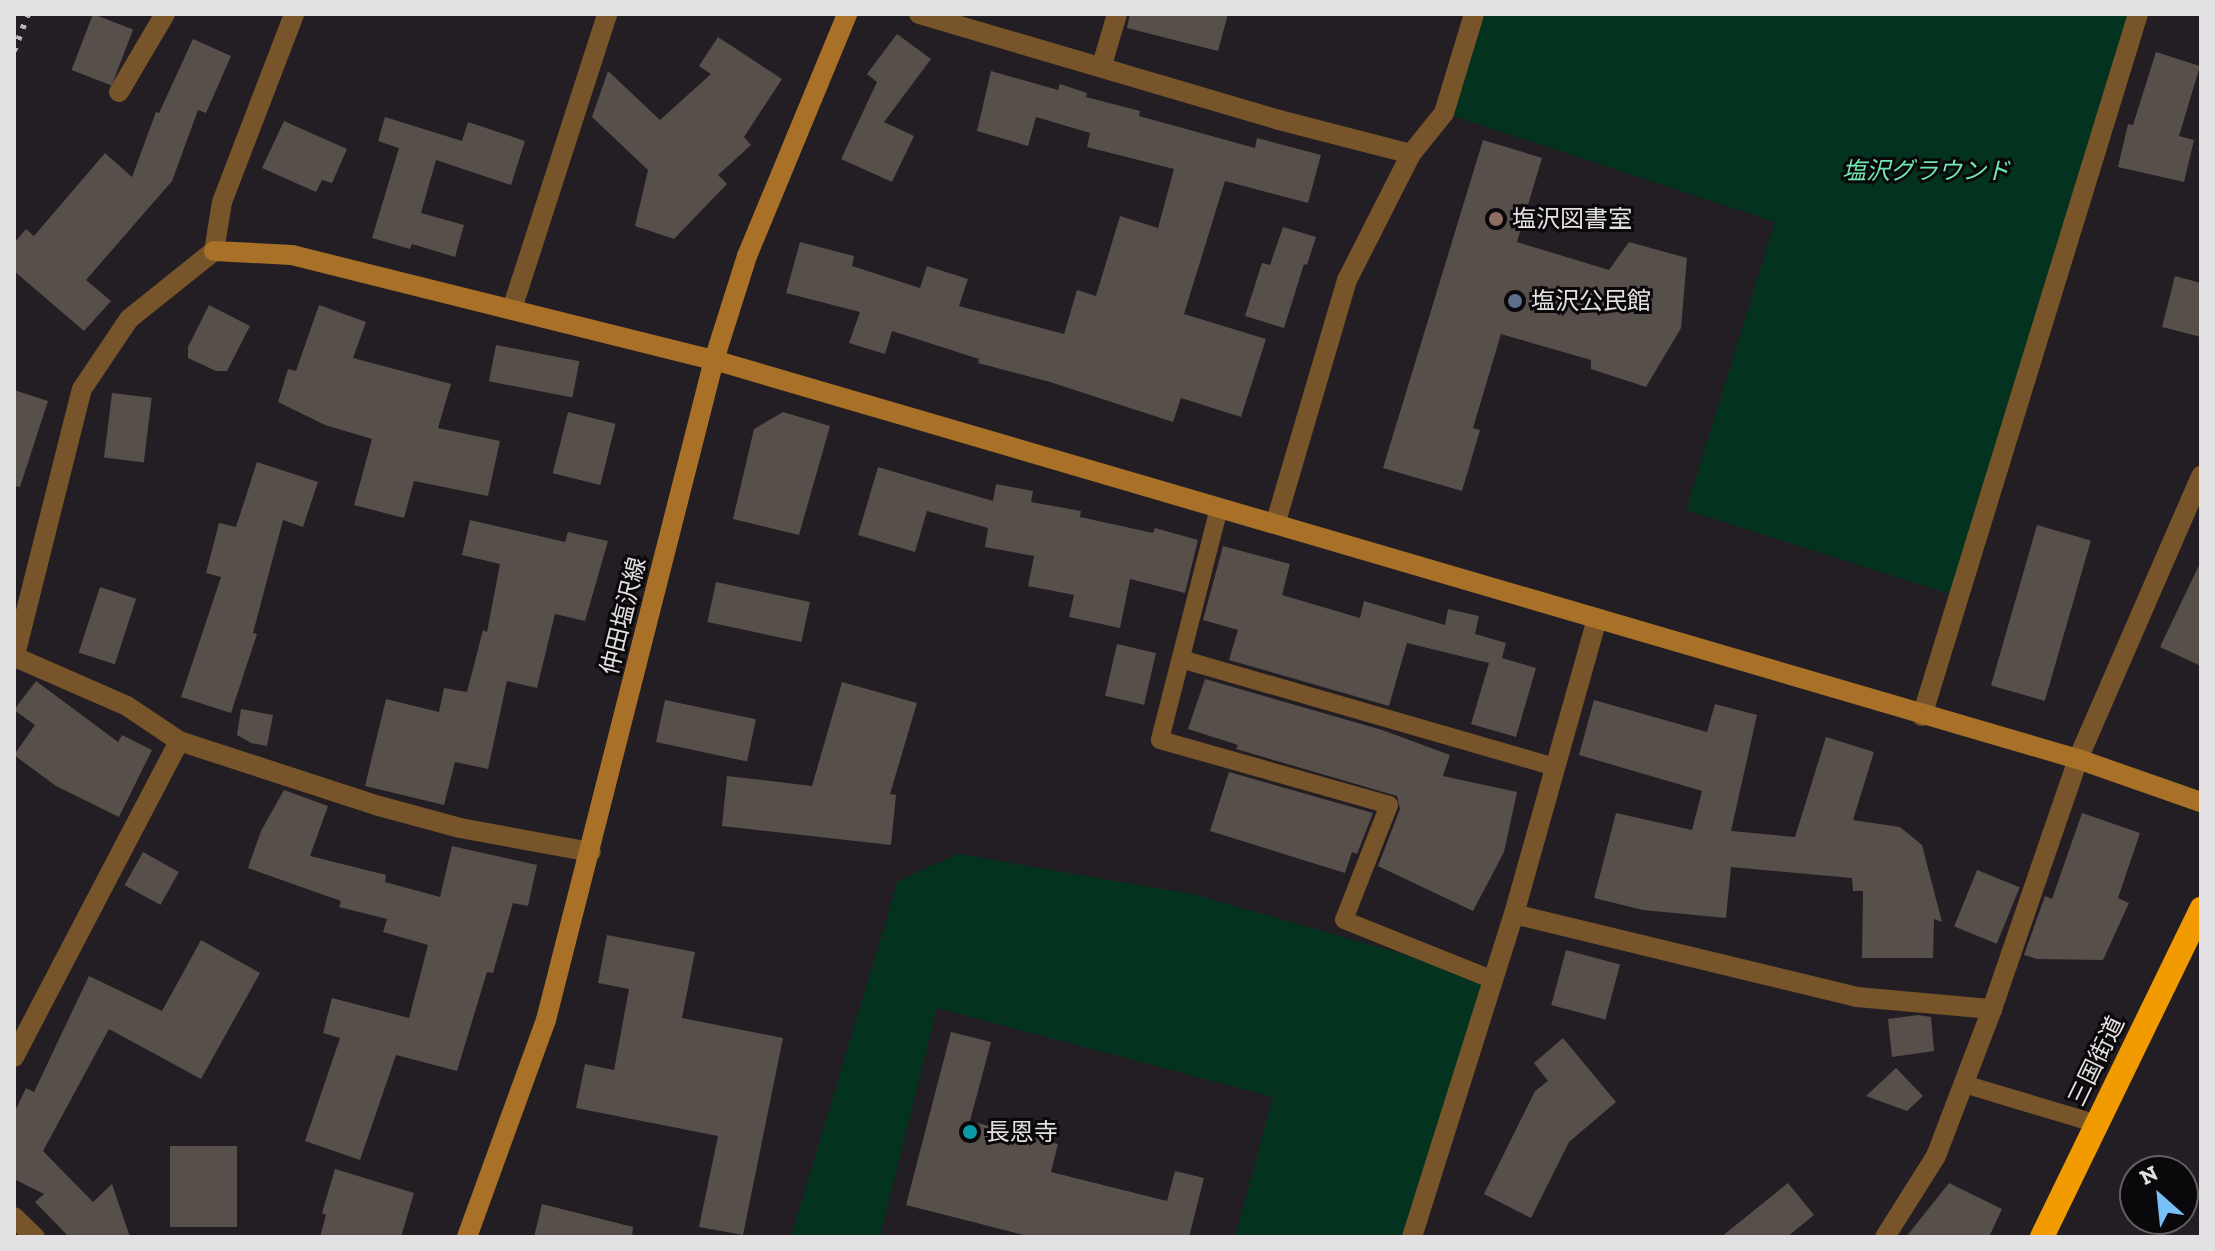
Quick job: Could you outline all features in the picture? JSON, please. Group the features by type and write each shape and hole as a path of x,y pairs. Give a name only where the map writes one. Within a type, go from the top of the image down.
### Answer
{"highway":[{"name":"三国街道","path":"2042,1237 2201,909"}],"street":[{"path":"119,92 165,14"},
{"path":"214,251 222,202 294,14"},
{"path":"512,309 607,14"},
{"name":"仲田塩沢線","path":"467,1237 546,1020 714,360 747,256 847,14"},
{"path":"919,14 1102,65 1279,120 1411,154"},
{"path":"1102,65 1117,14"},
{"path":"1275,524 1347,280 1411,154 1444,113 1474,14"},
{"path":"1922,716 2138,14"},
{"path":"591,852 460,828 379,806 179,741 127,706 15,658 82,389 129,319 214,251 292,255 714,360 1922,716 2078,759 2201,802"},
{"path":"1885,1237 1936,1156 1992,1009 2078,759 2201,476"},
{"path":"1412,1237 1514,914 1597,618"},
{"path":"14,1057 179,741"},
{"path":"1514,914 1857,997 1992,1009"},
{"path":"14,1217 35,1237"}],"lane":[{"path":"1219,508 1160,740 1389,805 1344,920 1491,979"},
{"path":"1181,659 1555,767"},
{"path":"1964,1084 2097,1124"}],"green space":[{"name":"塩沢グラウンド","path":"1474,14 2138,14 1959,597 1686,510 1775,222 1444,113"},
{"path":"958,854 1192,894 1491,979 1412,1237 1235,1237 1273,1097 937,1008 880,1237 791,1237 898,881"}],"building":[{"path":"93,14 133,29 112,85 71,70"},
{"path":"1130,14 1228,14 1218,51 1127,28"},
{"path":"897,34 931,59 884,122 914,136 892,182 841,159 877,82 867,74"},
{"path":"718,37 782,79 744,137 751,145 718,175 727,184 674,239 635,226 648,170 592,117 608,71 660,120 711,74 699,66"},
{"path":"193,39 231,56 206,113 198,110 172,181 86,280 111,301 84,331 14,271 14,243 26,229 34,236 105,153 132,177 156,112 159,113"},
{"path":"2156,52 2200,66 2179,136 2194,140 2184,182 2118,167 2128,124 2133,125"},
{"path":"991,71 1058,90 1060,84 1087,93 1086,97 1140,111 1139,116 1255,148 1257,138 1321,155 1308,203 1225,181 1184,314 1266,339 1241,417 1181,398 1173,422 1050,382 978,363 979,359 892,331 885,354 849,343 860,312 786,293 800,242 854,256 852,266 920,288 927,266 968,279 959,306 1064,334 1077,290 1096,296 1120,216 1158,228 1174,169 1087,147 1090,133 1036,117 1028,146 977,131"},
{"path":"385,117 462,141 468,122 525,141 511,185 436,160 421,213 464,225 455,257 412,244 410,249 372,238 399,148 378,141"},
{"path":"284,121 347,149 332,183 322,180 316,192 262,168"},
{"name":"塩沢公民館","path":"1483,140 1542,158 1517,242 1609,270 1629,242 1687,258 1681,328 1646,387 1591,369 1591,360 1501,334 1473,428 1480,430 1462,491 1383,468"},
{"path":"1283,227 1316,237 1284,328 1245,316 1262,263 1270,265"},
{"path":"2175,276 2201,283 2201,337 2162,327"},
{"path":"209,305 250,326 227,371 216,371 188,358 188,347"},
{"path":"319,305 366,322 353,358 451,384 438,428 500,441 488,496 414,481 404,518 354,505 372,439 325,425 278,402 288,369 296,371"},
{"path":"496,345 579,361 572,398 489,381"},
{"path":"14,390 48,401 20,487 14,486"},
{"path":"112,393 152,398 144,462 104,458"},
{"path":"568,412 616,424 600,485 553,473"},
{"path":"783,412 830,426 799,535 733,519 754,429"},
{"path":"257,462 318,482 303,527 283,520 253,633 257,634 231,713 181,697 221,577 206,573 219,523 236,527"},
{"path":"878,467 993,501 996,484 1033,491 1031,502 1081,511 1080,517 1153,533 1155,528 1198,540 1185,593 1130,579 1120,628 1069,617 1074,595 1028,586 1034,556 985,547 988,528 927,511 915,552 858,535"},
{"path":"470,520 565,542 568,532 608,541 585,621 555,614 537,688 507,681 488,769 455,762 444,805 365,786 386,699 439,712 444,688 467,692 483,630 487,632 500,564 462,555"},
{"path":"2037,525 2091,540 2045,701 1991,686"},
{"path":"1223,546 1290,564 1282,595 1360,618 1364,601 1445,625 1448,609 1479,616 1475,634 1506,643 1502,658 1536,668 1516,737 1471,724 1489,663 1407,643 1389,706 1229,660 1238,630 1203,620"},
{"path":"2201,561 2201,666 2160,647"},
{"path":"716,582 810,602 801,642 707,622"},
{"path":"100,587 136,599 115,664 79,653"},
{"path":"1117,644 1156,653 1144,705 1105,696"},
{"path":"1205,679 1382,730 1450,755 1443,776 1517,792 1504,852 1473,911 1378,866 1400,809 1397,796 1236,749 1238,745 1188,729"},
{"path":"36,681 118,742 122,735 152,750 119,817 56,786 14,755 35,725 14,710"},
{"path":"842,682 917,703 890,794 896,795 891,845 722,826 727,776 812,786"},
{"path":"665,700 756,719 747,761 656,742"},
{"path":"1594,700 1707,732 1715,704 1757,715 1731,831 1795,837 1826,737 1874,752 1853,820 1900,827 1922,845 1942,922 1934,919 1933,958 1862,958 1863,891 1853,891 1852,878 1731,867 1726,918 1643,910 1594,898 1616,813 1692,830 1702,791 1579,755"},
{"path":"241,709 273,715 267,746 251,743 237,735"},
{"path":"1229,772 1373,813 1357,854 1352,852 1345,873 1210,831"},
{"path":"284,790 328,806 310,856 386,875 385,882 440,897 452,846 537,865 528,906 513,903 493,973 487,972 457,1071 396,1055 360,1160 305,1141 340,1038 323,1033 332,998 409,1018 428,945 383,932 387,919 339,907 341,901 248,868 261,831"},
{"path":"2082,813 2140,833 2118,898 2129,903 2103,960 2037,959 2024,955 2045,896 2052,899"},
{"path":"143,852 179,872 160,905 125,885"},
{"path":"1977,870 2020,887 1997,944 1954,927"},
{"path":"607,935 695,952 682,1018 783,1038 743,1235 699,1227 718,1136 576,1108 585,1064 614,1070 629,989 598,983"},
{"path":"201,940 260,973 201,1079 109,1029 43,1151 93,1202 112,1184 130,1237 69,1237 35,1202 44,1194 14,1179 14,1113 26,1088 34,1092 89,976 162,1011"},
{"path":"1566,950 1620,964 1605,1020 1551,1005"},
{"path":"1918,1015 1931,1017 1934,1051 1892,1057 1888,1019"},
{"name":"長恩寺","path":"951,1032 991,1042 970,1121 1058,1144 1051,1172 1167,1201 1175,1171 1204,1178 1189,1237 1032,1237 906,1205"},
{"path":"1563,1038 1616,1102 1569,1142 1531,1218 1484,1194 1535,1091 1548,1081 1534,1063"},
{"path":"1896,1068 1923,1096 1907,1111 1866,1096"},
{"path":"170,1146 237,1146 237,1227 170,1227"},
{"path":"335,1169 414,1193 401,1237 320,1237 326,1215 322,1213"},
{"path":"1788,1183 1814,1215 1787,1237 1721,1237"},
{"path":"1949,1183 2002,1209 1989,1237 1906,1237"},
{"path":"542,1204 633,1227 632,1237 534,1237"}],"railway":[{"path":"14,51 28,14"}],"place":[{"name":"塩沢図書室","path":"1496,219"},
{"name":"塩沢公民館","path":"1515,301"},
{"name":"長恩寺","path":"970,1132"}]}
